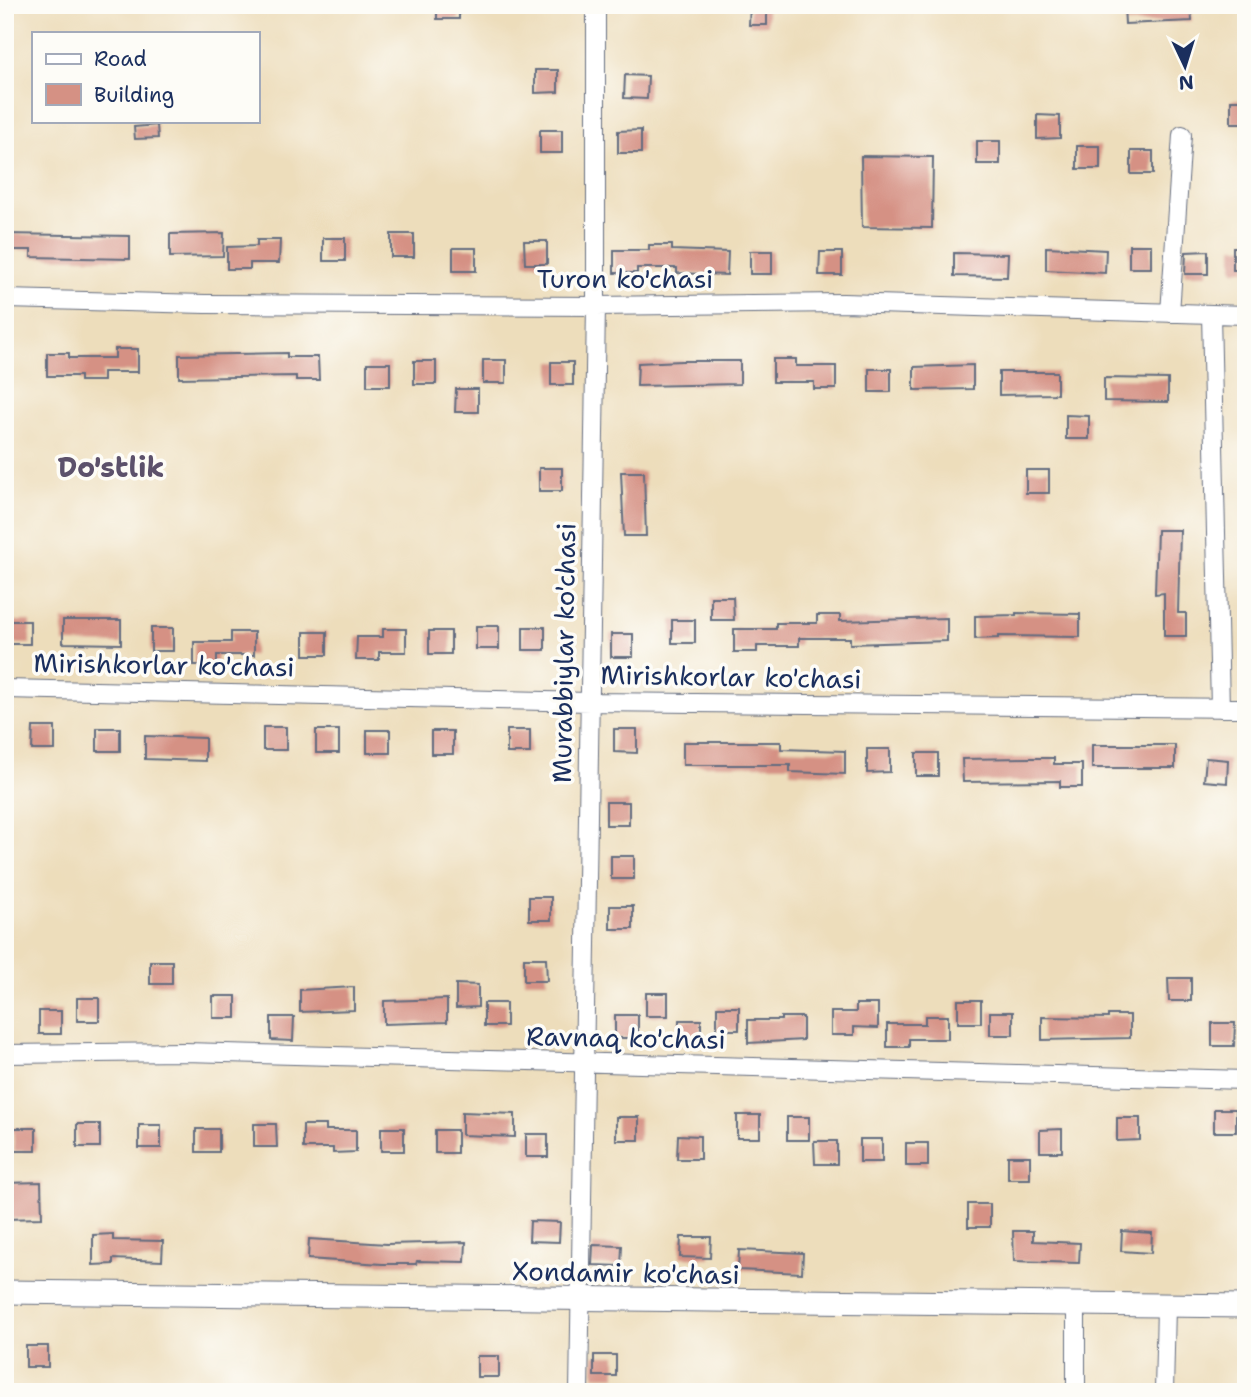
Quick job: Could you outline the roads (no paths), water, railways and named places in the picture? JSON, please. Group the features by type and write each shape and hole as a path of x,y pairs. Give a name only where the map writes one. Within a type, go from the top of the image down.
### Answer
{"main road":[{"name":"Xondamir ko'chasi","path":"5,1292 581,1301 1246,1306"}],"street":[{"name":"Murabbiylar ko'chasi","path":"579,1392 596,306 596,5"},
{"path":"1170,313 1182,135"},
{"name":"Turon ko'chasi","path":"5,299 205,304 596,306 843,303 1246,315"},
{"path":"1211,314 1220,708"},
{"name":"Mirishkorlar ko'chasi","path":"5,688 590,702 1246,708"},
{"name":"Ravnaq ko'chasi","path":"5,1054 184,1052 1246,1080"},
{"path":"1076,1305 1076,1392"},
{"path":"1164,1392 1166,1306"}],"district":[{"name":"Do'stlik","path":"111,467"}]}
